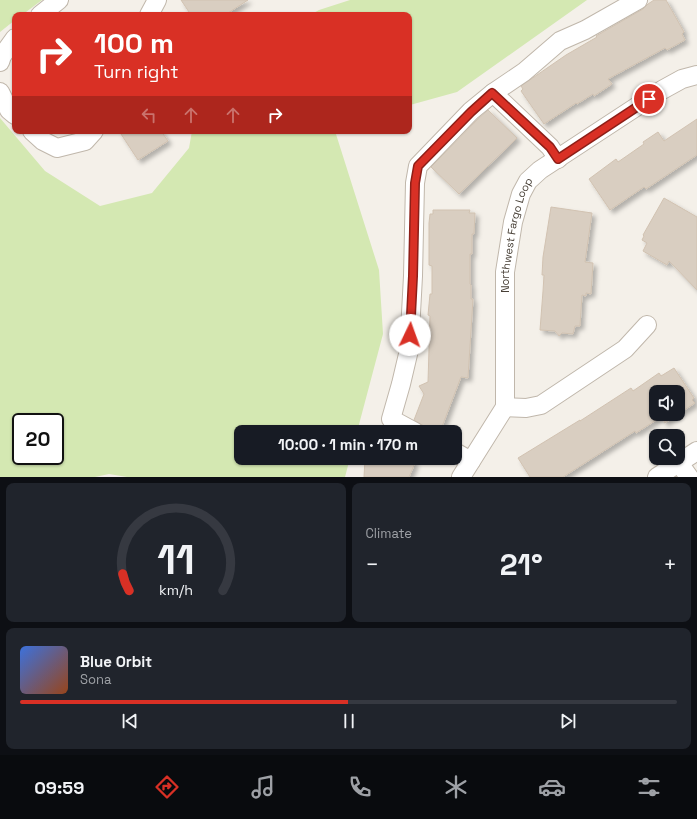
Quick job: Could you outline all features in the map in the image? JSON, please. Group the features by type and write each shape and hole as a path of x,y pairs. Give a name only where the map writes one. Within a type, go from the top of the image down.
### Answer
{"street":[{"path":"44,12 59,0"},
{"path":"151,12 157,0"},
{"path":"402,425 390,419 410,350 415,183 418,166 471,112 492,93 524,72 560,41 585,30 638,0"},
{"path":"0,62 2,56 12,42"},
{"name":"Northwest Fargo Loop","path":"505,406 505,272 513,222 521,194 528,181 540,170 662,90 682,79 697,75"},
{"path":"0,92 9,110 12,112"},
{"path":"492,93 550,147 558,159"},
{"path":"35,134 43,141 57,148 85,141 91,134"},
{"path":"461,477 505,406 526,408 541,405 625,349 647,325"},
{"path":"657,477 684,470 697,451"},
{"path":"462,456 471,461"}],"green space":[{"path":"0,0 42,0 26,12 12,12 12,22 0,32"},
{"path":"350,0 587,0 457,92 412,104 412,12 315,12"},
{"path":"0,118 12,134 45,171 100,206 152,193 189,148 191,134 336,134 379,270 383,334 359,425 234,425 234,465 348,465 345,477 127,477 109,474 95,477 0,477"}],"building":[{"path":"181,0 248,0 230,12 189,12"},
{"path":"654,0 666,0 684,32 682,34 685,40 667,50 665,48 608,79 612,84 594,96 593,94 577,104 576,103 544,124 521,91 523,89 521,86 566,55 643,9"},
{"path":"488,110 517,138 459,194 431,167"},
{"path":"697,119 697,155 646,189 644,187 610,210 589,179 616,159 618,162 658,132 664,141"},
{"path":"121,134 163,134 168,141 138,160"},
{"path":"664,198 697,217 697,290 669,261 667,265 643,251 647,243 642,240 643,235"},
{"path":"551,207 592,213 585,262 593,263 591,294 586,293 586,296 582,295 580,326 575,326 573,334 562,333 559,336 555,331 540,330 544,275 542,275 543,257"},
{"path":"433,210 470,210 469,213 475,213 474,234 472,234 472,254 470,254 471,299 473,299 468,378 461,377 443,425 422,425 414,420 424,394 419,386 428,382 430,316 428,315 430,294 432,294 432,266 429,265 429,223 430,214 433,214"},
{"path":"674,368 694,398 692,400 695,403 685,410 685,385 649,385 649,421 655,421 636,433 635,431 563,477 530,477 518,458 631,388 633,391 659,373 661,376"},
{"path":"365,465 414,465 409,477 364,477"}],"route":[{"path":"410,335 415,183 418,166 471,112 492,93 550,147 558,159 649,99"}]}
